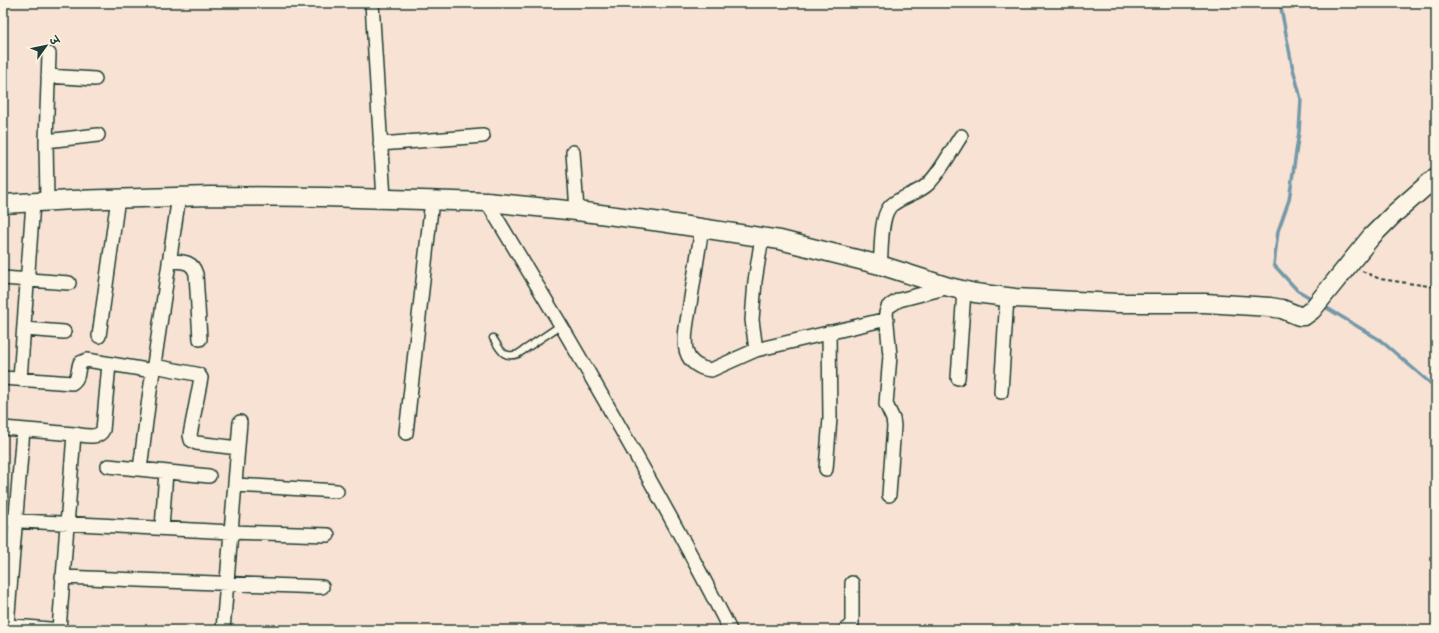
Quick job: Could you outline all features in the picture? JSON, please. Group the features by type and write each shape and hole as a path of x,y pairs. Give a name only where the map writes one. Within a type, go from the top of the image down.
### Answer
{"street":[{"path":"372,3 384,199"},
{"path":"20,379 27,280 40,202 46,141 49,54"},
{"path":"48,76 94,79"},
{"path":"46,141 98,135"},
{"path":"380,144 483,136"},
{"path":"880,265 884,223 889,207 917,192 929,183 961,136"},
{"path":"573,152 577,210"},
{"path":"3,204 179,196 487,202 577,210 780,240 880,265 956,289 1007,297 1117,303 1205,303 1270,306 1299,316 1304,316 1312,310 1371,237 1436,177"},
{"path":"140,470 153,369 179,196"},
{"path":"99,336 118,198"},
{"path":"406,433 432,200"},
{"path":"487,202 561,325 672,519 730,630"},
{"path":"702,228 686,329 686,347 687,354 690,359 705,369 711,370 756,350 887,319"},
{"path":"756,350 752,320 755,281 762,237"},
{"path":"169,261 186,262 191,264 194,268 196,274 200,339"},
{"path":"3,278 69,283"},
{"path":"889,495 894,426 893,419 886,404 890,356 886,313 892,304 899,300 956,289"},
{"path":"956,289 958,378"},
{"path":"1001,392 1007,297"},
{"path":"24,329 64,332"},
{"path":"826,469 831,403 829,332"},
{"path":"3,378 72,383 76,381 80,363 87,360 196,374 201,378 190,435 191,440 196,443 238,448"},
{"path":"3,428 98,436 102,430 109,364"},
{"path":"224,630 240,422"},
{"path":"23,430 9,520 5,625 59,630 74,434"},
{"path":"108,466 209,476"},
{"path":"162,528 166,472"},
{"path":"235,485 337,491"},
{"path":"9,520 231,532 328,535"},
{"path":"62,577 322,587"},
{"path":"845,630 852,624 853,618 852,583"}],"lane":[{"path":"493,338 502,352 507,356 512,356 518,354 561,325"}],"path":[{"path":"1344,270 1380,279 1436,287"}],"waterway":[{"path":"1280,3 1292,65 1301,99 1299,132 1289,200 1278,231 1274,265 1297,290 1314,300"},
{"path":"1322,305 1380,340 1436,388"}]}
